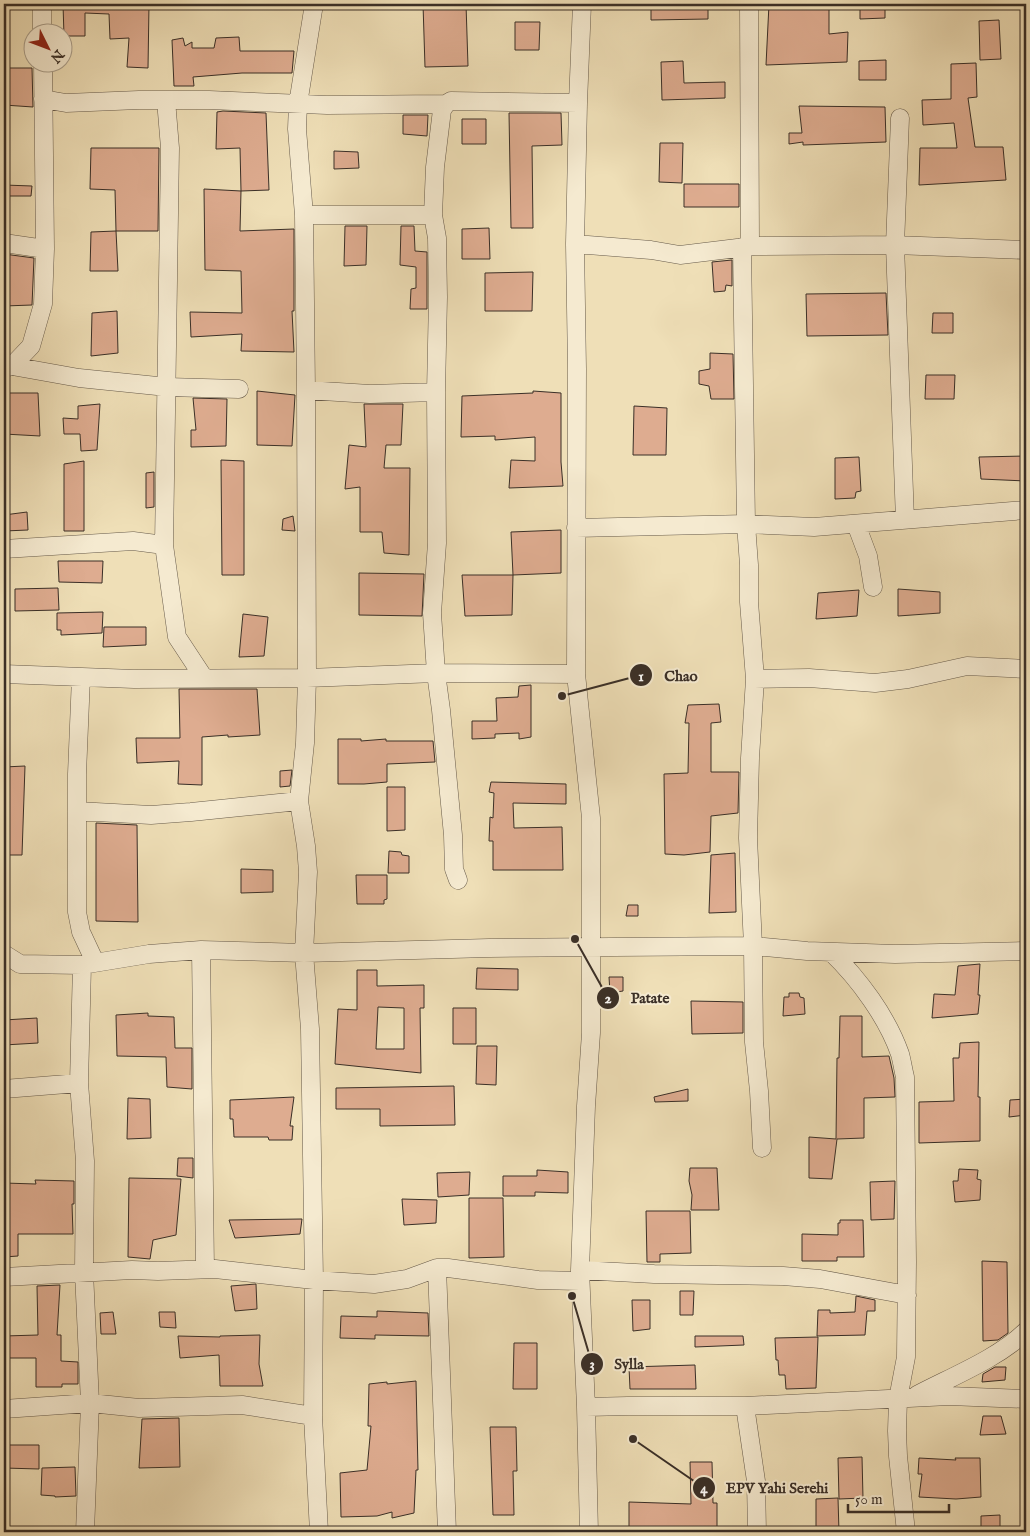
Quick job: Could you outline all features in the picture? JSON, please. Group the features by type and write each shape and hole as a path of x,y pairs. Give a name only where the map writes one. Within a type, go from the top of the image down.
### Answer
{"street":[{"path":"42,4 42,22"},
{"path":"314,4 298,104 297,129 304,215 307,678 305,743 299,800 308,872 304,952 310,1029 314,1280 312,1416 319,1532"},
{"path":"582,4 575,244 577,369 576,674 591,818 591,1033 586,1106 580,1275 589,1532"},
{"path":"749,4 746,247 746,524 749,602 755,679 750,758 748,838 753,946 754,1042 762,1148"},
{"path":"8,367 31,346 43,304 43,72"},
{"path":"43,99 66,103 209,100 298,104 446,104"},
{"path":"166,100 170,148 164,545 177,637 204,678"},
{"path":"458,880 454,870 454,835 436,673 432,612 436,543 438,287 437,238 433,215 435,167 442,110 451,101 578,103"},
{"path":"900,118 894,245 905,520"},
{"path":"304,215 433,215"},
{"path":"4,243 44,249"},
{"path":"575,244 651,250 680,255 746,247 894,245 1026,250"},
{"path":"8,367 79,378 167,387 239,388"},
{"path":"306,390 370,394 436,392"},
{"path":"576,528 746,524 814,527 1026,510"},
{"path":"856,524 868,556 873,587"},
{"path":"4,549 133,541 164,545"},
{"path":"755,679 809,678 875,683 908,679 967,666 1026,669"},
{"path":"4,674 134,679 307,678 436,673 576,674"},
{"path":"80,677 77,912 89,964 79,1082 85,1161 84,1272 90,1403 85,1532"},
{"path":"77,811 151,815 299,800"},
{"path":"4,954 20,964 89,964 149,954 200,950 304,952 489,948 753,946 831,952 895,954 1026,951"},
{"path":"200,950 205,1269"},
{"path":"831,952 851,970 886,1025 900,1054 905,1077 906,1398 898,1456 906,1532"},
{"path":"4,1089 79,1082"},
{"path":"4,1278 84,1272 205,1269 374,1284 407,1279 437,1268 448,1268 538,1280 580,1275 783,1276 820,1279 907,1295"},
{"path":"437,1268 447,1532"},
{"path":"906,1398 994,1355 1014,1342 1026,1331"},
{"path":"586,1408 745,1406 948,1396 1026,1398"},
{"path":"4,1410 90,1403 139,1408 242,1405 312,1416"},
{"path":"745,1406 756,1481 757,1532"}],"building":[{"path":"63,4 149,4 148,68 127,67 129,38 110,39 109,14 85,13 85,36 72,36 72,22 64,22"},
{"path":"423,4 466,4 468,66 425,67"},
{"path":"651,4 708,4 708,19 651,20"},
{"path":"769,4 829,4 829,34 848,32 847,62 766,65"},
{"path":"860,4 885,4 885,18 860,19"},
{"path":"999,20 1001,59 980,60 979,21"},
{"path":"515,22 540,22 539,50 515,50"},
{"path":"239,37 240,51 294,51 292,73 242,73 193,77 194,86 174,86 172,40 183,38 185,46 192,42 192,48 214,48 216,38"},
{"path":"886,60 886,80 859,80 859,61"},
{"path":"683,61 684,83 725,82 725,98 662,100 661,62"},
{"path":"976,63 977,97 968,98 975,147 1003,147 1006,180 919,185 920,148 957,148 954,123 923,125 922,100 951,99 951,64"},
{"path":"4,68 22,68 22,72 32,72 33,107 4,105"},
{"path":"799,106 885,107 886,142 803,145 803,142 789,144 789,133 802,133"},
{"path":"217,112 266,113 269,190 241,191 240,148 216,149"},
{"path":"509,113 561,113 562,145 532,146 533,228 511,228"},
{"path":"403,115 428,115 427,136 403,134"},
{"path":"462,119 486,119 486,144 462,144"},
{"path":"660,143 683,143 682,183 659,182"},
{"path":"91,148 159,148 158,231 116,231 115,190 90,189"},
{"path":"334,151 358,152 359,168 334,169"},
{"path":"684,184 739,184 739,207 684,207"},
{"path":"4,185 32,186 31,196 4,196"},
{"path":"204,189 241,191 240,231 294,229 294,311 292,311 294,352 241,351 242,334 191,337 190,312 242,313 241,271 205,270"},
{"path":"345,226 367,226 366,265 344,266"},
{"path":"401,226 414,226 415,251 427,252 427,309 410,309 411,289 416,288 416,267 400,265"},
{"path":"489,228 490,259 462,259 462,229"},
{"path":"116,231 118,271 90,271 91,232"},
{"path":"4,254 34,258 32,305 4,306"},
{"path":"732,260 732,286 726,285 725,291 714,292 712,262"},
{"path":"533,272 532,311 485,311 485,273"},
{"path":"886,293 888,335 807,336 806,294"},
{"path":"117,311 118,353 91,356 92,313"},
{"path":"933,313 953,313 953,333 932,333"},
{"path":"710,353 733,354 734,399 711,399 709,386 699,384 699,371 710,369"},
{"path":"926,375 955,375 954,399 925,399"},
{"path":"257,391 295,395 292,446 257,445"},
{"path":"533,391 561,393 563,486 509,488 511,460 535,461 535,437 495,440 495,436 461,437 462,396 533,393"},
{"path":"4,393 38,393 40,436 4,434"},
{"path":"193,398 227,399 226,446 191,447 191,430 196,430"},
{"path":"100,404 97,450 81,451 80,434 64,434 63,418 78,419 78,406"},
{"path":"364,404 403,404 401,445 386,445 384,468 410,468 409,555 384,553 382,532 360,532 360,487 345,489 349,445 366,447"},
{"path":"634,406 667,408 666,455 633,455"},
{"path":"1026,456 1026,481 981,479 979,457"},
{"path":"859,457 861,491 856,492 855,498 835,499 835,458"},
{"path":"221,460 244,461 244,575 222,575"},
{"path":"84,461 84,531 64,531 64,464"},
{"path":"154,472 154,507 146,508 146,473"},
{"path":"27,512 28,530 4,531 4,515"},
{"path":"293,516 295,531 282,530 283,519"},
{"path":"561,530 561,573 513,575 511,532"},
{"path":"58,561 103,561 102,583 59,582"},
{"path":"359,573 424,574 422,616 359,615"},
{"path":"462,575 513,575 512,615 465,616"},
{"path":"58,588 59,610 15,611 15,589"},
{"path":"898,589 940,592 940,613 898,616"},
{"path":"859,590 857,616 816,619 818,593"},
{"path":"103,612 102,633 61,635 61,630 57,630 57,613"},
{"path":"243,614 268,617 264,656 239,657"},
{"path":"104,627 146,627 146,645 103,647"},
{"path":"531,685 531,737 519,739 519,733 495,734 495,738 472,739 472,721 497,721 496,698 518,697 519,686"},
{"path":"179,689 257,689 260,735 202,737 202,785 178,784 179,761 137,763 136,738 180,738"},
{"path":"719,704 721,722 711,723 711,772 739,772 738,813 711,816 710,852 684,855 665,854 664,774 688,773 689,723 685,723 688,705"},
{"path":"338,739 361,739 361,741 386,739 386,741 433,741 435,762 387,764 387,782 338,784"},
{"path":"25,766 22,855 4,855 4,767"},
{"path":"292,770 290,786 280,787 280,771"},
{"path":"491,782 566,784 566,804 513,803 514,828 562,827 563,870 493,870 493,841 489,841 490,817 493,818 494,793 489,792"},
{"path":"387,787 405,787 405,830 387,831"},
{"path":"96,823 137,825 138,922 96,921"},
{"path":"389,851 401,852 402,855 409,856 409,873 388,873"},
{"path":"735,853 736,912 709,913 711,855"},
{"path":"241,869 273,870 273,892 241,893"},
{"path":"356,875 387,875 387,899 384,900 384,904 357,904"},
{"path":"628,905 638,905 638,916 626,916"},
{"path":"980,964 978,1014 932,1018 934,994 955,995 958,966"},
{"path":"477,968 518,969 518,990 476,989"},
{"path":"357,970 377,970 377,986 424,985 424,1008 420,1008 421,1073 335,1064 338,1009 357,1010","holes":["378,1007 404,1008 404,1049 376,1049"]},
{"path":"609,977 623,977 623,991 610,993"},
{"path":"789,993 799,993 800,997 804,998 805,1014 783,1016 784,997 789,997"},
{"path":"691,1001 743,1002 743,1033 692,1034"},
{"path":"453,1008 476,1008 476,1044 453,1044"},
{"path":"148,1013 148,1016 174,1017 175,1048 192,1048 192,1089 167,1087 166,1057 117,1056 116,1015"},
{"path":"840,1016 862,1016 862,1057 889,1056 894,1078 895,1097 864,1098 864,1138 837,1139 832,1179 809,1178 809,1137 836,1139 837,1058 839,1058"},
{"path":"37,1018 38,1043 4,1045 4,1020"},
{"path":"979,1042 978,1097 980,1097 980,1141 919,1143 919,1102 954,1101 953,1058 959,1058 960,1043"},
{"path":"477,1046 497,1046 496,1085 476,1084"},
{"path":"454,1086 455,1125 380,1126 380,1109 336,1109 336,1088"},
{"path":"688,1089 688,1101 655,1102 654,1097"},
{"path":"294,1097 290,1126 293,1126 292,1140 269,1140 268,1137 234,1137 233,1119 230,1119 230,1100"},
{"path":"128,1098 150,1099 151,1138 127,1139"},
{"path":"1026,1099 1026,1115 1009,1117 1010,1100"},
{"path":"178,1158 193,1158 193,1178 177,1176"},
{"path":"690,1168 717,1168 719,1210 691,1210"},
{"path":"959,1169 978,1170 977,1179 981,1180 980,1200 955,1202 953,1181 958,1181"},
{"path":"537,1170 568,1172 568,1193 535,1192 535,1196 503,1196 503,1176 537,1176"},
{"path":"470,1172 469,1195 438,1197 437,1173"},
{"path":"129,1178 181,1179 176,1235 153,1240 150,1259 128,1257"},
{"path":"35,1180 74,1181 74,1204 72,1204 73,1234 18,1234 18,1256 4,1257 4,1183 36,1184"},
{"path":"895,1181 894,1219 871,1220 870,1182"},
{"path":"469,1198 503,1198 504,1257 469,1258"},
{"path":"402,1199 437,1200 436,1223 404,1225"},
{"path":"646,1211 690,1211 691,1253 660,1254 660,1262 647,1262"},
{"path":"302,1219 300,1234 235,1238 229,1220"},
{"path":"840,1220 863,1220 864,1257 837,1257 837,1261 802,1261 802,1234 838,1235 838,1223 840,1223"},
{"path":"982,1261 1007,1262 1008,1333 998,1340 983,1341"},
{"path":"256,1284 257,1309 235,1311 231,1286"},
{"path":"60,1285 57,1335 61,1335 61,1361 78,1362 78,1384 62,1384 62,1387 36,1387 36,1358 4,1358 4,1336 38,1335 37,1286"},
{"path":"680,1291 694,1291 693,1315 680,1315"},
{"path":"856,1296 875,1300 875,1311 867,1311 865,1335 817,1336 818,1310 830,1310 830,1313 855,1312"},
{"path":"632,1300 650,1300 650,1329 633,1331"},
{"path":"377,1311 428,1313 429,1336 375,1335 375,1339 340,1338 341,1316 377,1317"},
{"path":"113,1312 116,1334 101,1334 100,1313"},
{"path":"159,1312 175,1312 176,1328 160,1327"},
{"path":"260,1335 259,1364 263,1386 220,1386 219,1355 180,1358 178,1336 220,1337"},
{"path":"695,1336 743,1336 744,1345 695,1347"},
{"path":"818,1337 816,1388 786,1389 785,1375 779,1375 775,1338"},
{"path":"514,1343 537,1343 537,1389 513,1389"},
{"path":"695,1365 696,1389 630,1389 629,1367"},
{"path":"995,1367 1006,1367 1005,1380 982,1382 983,1374"},
{"path":"416,1381 418,1470 416,1470 414,1513 392,1518 392,1512 377,1516 341,1517 340,1473 367,1470 371,1426 368,1426 369,1384"},
{"path":"983,1416 1001,1416 1006,1434 980,1435"},
{"path":"179,1418 180,1467 139,1468 142,1419"},
{"path":"490,1427 516,1427 517,1471 513,1471 514,1515 493,1515"},
{"path":"4,1445 39,1445 39,1469 4,1468"},
{"path":"862,1457 863,1498 839,1499 838,1458"},
{"path":"919,1458 956,1460 955,1458 980,1458 981,1497 956,1499 919,1497 922,1474 918,1474"},
{"path":"690,1462 712,1462 713,1503 717,1503 717,1532 629,1532 629,1502 691,1504"},
{"path":"75,1467 76,1496 55,1497 41,1495 42,1468"},
{"path":"838,1498 839,1532 816,1532 816,1499"},
{"path":"1000,1515 1000,1532 981,1532 981,1516"}],"place":[{"name":"Chao","path":"562,696"},
{"name":"Patate","path":"575,939"},
{"name":"Sylla","path":"572,1296"},
{"name":"EPV Yahi Serehi","path":"633,1439"}]}
